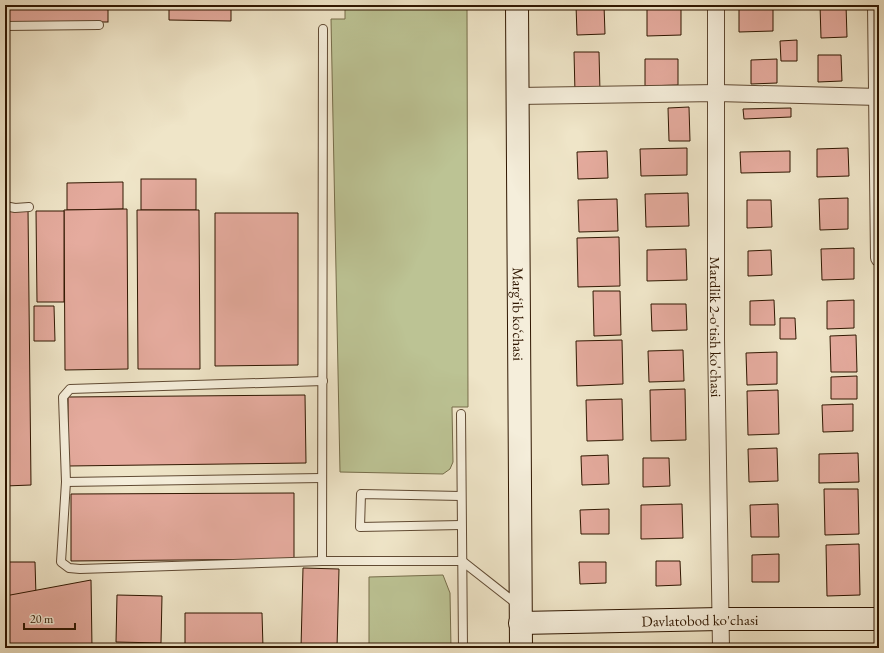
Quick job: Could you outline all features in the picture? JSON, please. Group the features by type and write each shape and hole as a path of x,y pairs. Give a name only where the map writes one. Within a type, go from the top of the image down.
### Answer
{"street":[{"name":"Marg‘ib ko‘chasi","path":"517,5 521,648"},
{"name":"Mardlik 2-o'tish ko'chasi","path":"716,5 716,339 721,648"},
{"path":"876,5 879,258"},
{"path":"518,96 717,94 878,96"},
{"name":"Davlatobod ko'chasi","path":"520,615 720,619 879,619"}],"lane":[{"path":"5,26 99,25"},
{"path":"322,561 323,29"},
{"path":"5,206 15,208 29,207"},
{"path":"323,381 70,389 63,397 66,482 61,562 69,568 80,569 322,561 462,561 520,615"},
{"path":"461,414 463,648"},
{"path":"66,482 322,478"},
{"path":"461,525 360,527 361,494 462,496"}],"green space":[{"path":"345,5 467,5 468,407 452,407 453,462 450,469 443,474 340,472 331,19 345,19"},
{"path":"443,575 450,593 451,648 369,648 369,577"}],"building":[{"path":"5,5 108,5 108,22 5,22"},
{"path":"169,5 323,5 323,9 231,7 231,21 169,20"},
{"path":"576,5 604,5 605,34 577,35"},
{"path":"647,5 681,5 681,35 647,36"},
{"path":"739,5 773,5 773,31 739,32"},
{"path":"820,5 846,5 847,37 821,38"},
{"path":"797,40 797,61 781,61 780,41"},
{"path":"574,52 599,52 600,92 575,93"},
{"path":"818,55 841,55 842,81 818,82"},
{"path":"645,59 678,59 678,85 645,86"},
{"path":"777,59 777,83 751,84 751,60"},
{"path":"689,107 690,141 669,141 668,108"},
{"path":"791,108 791,117 744,119 743,109"},
{"path":"687,148 687,175 641,176 640,149"},
{"path":"848,148 849,176 817,177 817,149"},
{"path":"607,151 608,178 578,179 577,152"},
{"path":"790,151 790,172 741,173 740,152"},
{"path":"141,179 196,179 196,210 141,210"},
{"path":"123,182 123,209 67,210 67,183"},
{"path":"688,193 689,226 646,227 645,194"},
{"path":"848,198 848,229 820,230 819,199"},
{"path":"617,199 618,231 579,232 578,200"},
{"path":"747,200 771,200 772,227 747,228"},
{"path":"5,209 28,209 31,485 5,486"},
{"path":"127,209 128,369 65,370 64,210"},
{"path":"137,210 199,210 200,369 138,369"},
{"path":"36,211 64,211 64,302 37,302"},
{"path":"215,213 298,213 298,365 215,366"},
{"path":"619,237 620,286 578,287 577,238"},
{"path":"854,248 854,279 822,280 821,249"},
{"path":"686,249 687,280 647,281 647,250"},
{"path":"771,250 772,275 748,276 748,251"},
{"path":"593,291 620,291 621,335 594,336"},
{"path":"774,300 775,325 750,325 750,301"},
{"path":"854,300 854,328 827,329 827,301"},
{"path":"651,304 686,304 687,330 652,331"},
{"path":"34,306 54,306 55,341 34,341"},
{"path":"780,318 795,318 796,339 780,339"},
{"path":"856,335 857,372 831,372 830,336"},
{"path":"622,340 623,384 577,386 576,341"},
{"path":"683,350 684,381 649,382 648,351"},
{"path":"777,352 777,384 747,385 746,353"},
{"path":"857,376 857,399 831,399 831,377"},
{"path":"685,389 686,440 651,441 650,390"},
{"path":"778,390 779,434 748,435 747,391"},
{"path":"305,395 306,463 68,466 68,397"},
{"path":"622,399 623,440 587,441 586,400"},
{"path":"853,404 853,431 823,432 822,405"},
{"path":"777,448 778,481 749,482 748,449"},
{"path":"858,453 859,482 819,483 819,454"},
{"path":"608,455 609,484 582,485 581,456"},
{"path":"643,458 669,458 670,486 643,487"},
{"path":"824,489 858,489 859,534 825,535"},
{"path":"294,493 294,559 71,561 71,494"},
{"path":"682,504 683,538 641,539 641,505"},
{"path":"778,504 779,537 751,537 750,505"},
{"path":"609,509 609,534 581,534 580,510"},
{"path":"859,544 860,595 827,596 826,545"},
{"path":"779,554 779,582 752,582 752,555"},
{"path":"656,561 680,561 681,585 656,586"},
{"path":"5,562 35,562 36,596 19,597 20,645 5,646"},
{"path":"579,562 606,562 606,583 580,584"},
{"path":"303,568 339,569 337,648 301,648"},
{"path":"91,580 92,648 5,648 5,596"},
{"path":"117,595 162,596 161,643 116,642"},
{"path":"185,613 262,613 263,648 185,648"}]}
